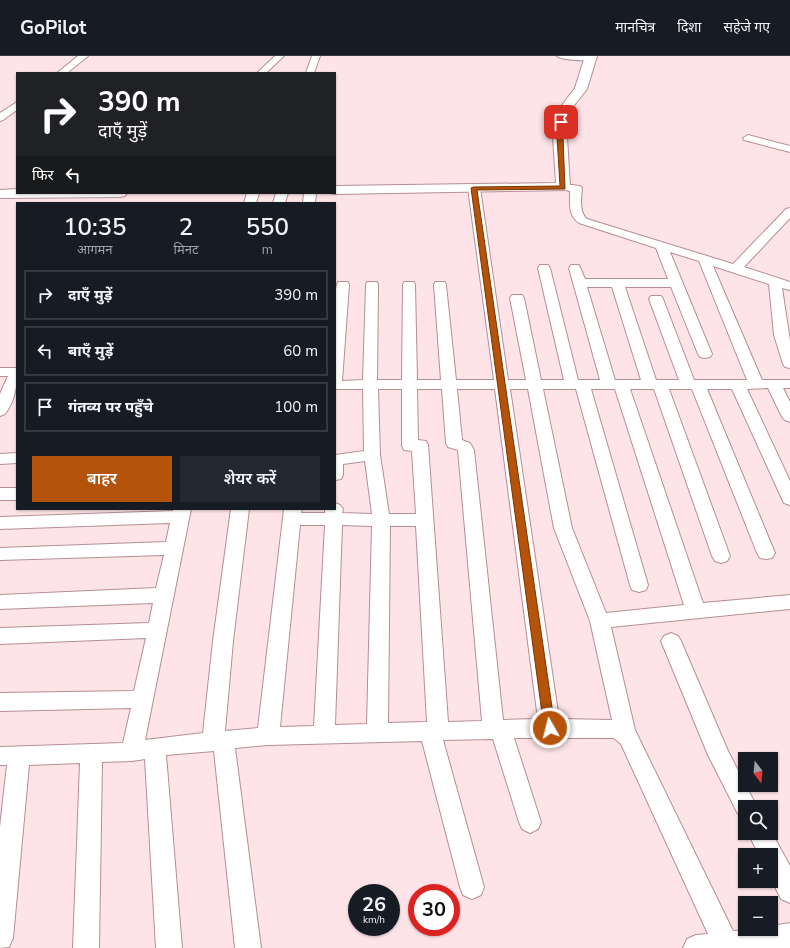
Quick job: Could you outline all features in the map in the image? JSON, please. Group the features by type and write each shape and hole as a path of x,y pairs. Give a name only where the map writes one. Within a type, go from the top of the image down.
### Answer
{"street":[{"path":"62,72 84,56"},
{"path":"263,72 280,56"},
{"path":"310,72 316,56"},
{"path":"561,56 591,57 581,89 562,113 560,137 563,187"},
{"path":"0,118 16,106"},
{"path":"748,138 788,146"},
{"path":"474,188 550,728"},
{"path":"336,190 576,188 577,215 580,219 790,286"},
{"path":"0,194 16,194"},
{"path":"735,269 790,211"},
{"path":"661,245 705,354"},
{"path":"704,259 756,384"},
{"path":"544,268 577,384 639,584"},
{"path":"575,268 579,283 696,612"},
{"path":"775,281 781,335 790,364"},
{"path":"579,283 676,283"},
{"path":"618,283 721,556"},
{"path":"440,284 454,443 461,445 466,450 497,730 530,822"},
{"path":"372,285 370,385 372,455 381,519 377,733"},
{"path":"409,285 410,446 420,445 434,732 472,887"},
{"path":"336,370 343,286"},
{"path":"517,298 562,528 600,621 625,733 726,944"},
{"path":"656,299 766,553"},
{"path":"0,411 12,370"},
{"path":"737,384 790,499"},
{"path":"773,384 790,417"},
{"path":"336,385 790,384"},
{"path":"336,461 338,459 372,455"},
{"path":"0,458 16,458"},
{"path":"0,494 16,494"},
{"path":"240,510 223,641 218,741 248,948"},
{"path":"0,523 181,513 132,752"},
{"path":"268,736 293,514 334,514 381,519 424,520"},
{"path":"324,734 334,514"},
{"path":"0,554 174,548"},
{"path":"0,602 165,595"},
{"path":"600,621 790,602"},
{"path":"0,636 157,630"},
{"path":"671,641 719,755 742,800"},
{"path":"0,702 143,699"},
{"path":"0,938 10,756 132,752 155,747 268,736 550,728 619,728 625,733"},
{"path":"155,747 169,948"},
{"path":"86,948 92,753"},
{"path":"764,840 790,891"},
{"path":"696,948 790,936"}],"route":[{"path":"550,728 474,188 563,187 560,137 561,122"}]}
